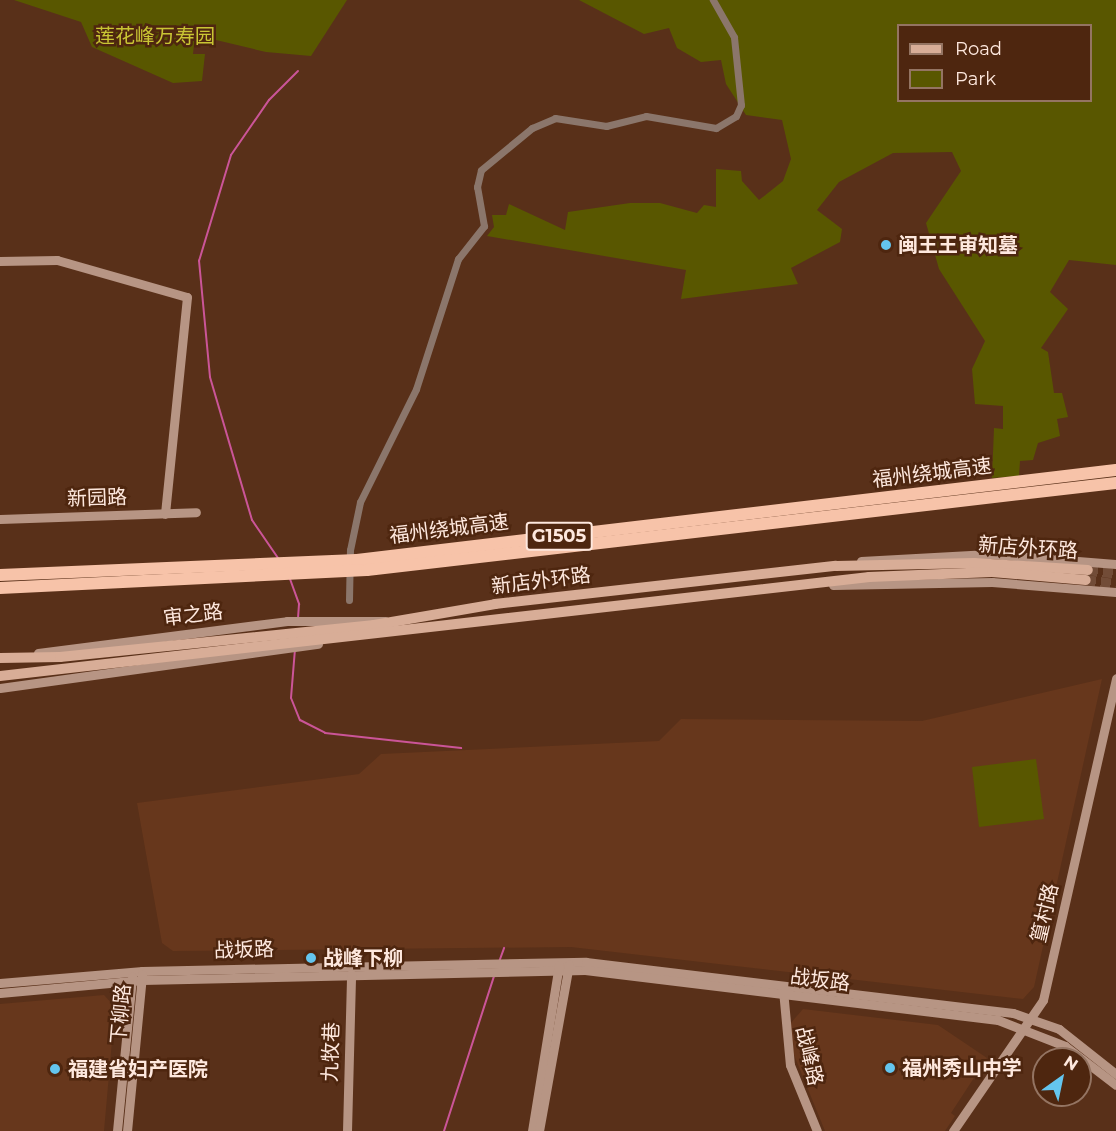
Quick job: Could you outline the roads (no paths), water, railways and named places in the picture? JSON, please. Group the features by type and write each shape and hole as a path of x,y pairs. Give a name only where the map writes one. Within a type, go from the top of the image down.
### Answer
{"highway":[{"name":"福州绕城高速","path":"0,573 83,575 357,560 1116,471"},
{"name":"福州绕城高速","path":"0,588 367,570 1116,483"}],"main road":[{"path":"0,261 57,260 187,297 165,514"},
{"name":"新园路","path":"0,519 196,513"},
{"path":"836,566 916,555 988,555 1116,564"},
{"name":"新店外环路","path":"0,658 60,657 306,640 329,642 815,585 940,573 1087,575 974,562 836,566 603,592 392,621 306,640 0,676"},
{"path":"815,585 992,582 1116,592"},
{"name":"审之路","path":"0,658 287,621 392,621"},
{"path":"0,688 286,649 306,640"},
{"name":"篁村路","path":"952,1131 1044,1000 1116,678"},
{"path":"532,1131 564,965"},
{"path":"539,1131 564,965"},
{"name":"战坂路","path":"0,983 137,976 564,965 1032,1017 1067,1035 1116,1074"},
{"name":"战坂路","path":"0,993 137,976 351,974 488,966"},
{"name":"九牧巷","path":"346,1131 351,974"},
{"name":"下柳路","path":"117,1131 137,976"},
{"name":"下柳路","path":"127,1131 137,976"},
{"name":"战坂路","path":"783,989 1025,1028 1065,1046 1116,1085"},
{"name":"战峰路","path":"783,989 790,1065 817,1131"}],"street":[{"path":"349,600 350,550 360,502 416,389 458,259 484,226 477,187 481,170 532,128 555,118 606,126 646,116 716,128 736,116 741,105 734,38 713,0"}],"waterway":[{"path":"278,558 252,520 210,377 199,261 231,155 269,100 298,71"},
{"path":"290,579 299,604 298,619"},
{"path":"295,649 291,698 300,720 325,733 461,748"},
{"path":"499,962 504,948"},
{"path":"444,1131 494,976"}],"tunnel":[{"path":"1088,570 1116,574"},
{"path":"1086,580 1116,584"}],"place":[{"name":"闽王王审知墓","path":"886,245"},
{"name":"战峰下柳","path":"311,958"},
{"name":"福州秀山中学","path":"890,1068"},
{"name":"福建省妇产医院","path":"55,1069"}],"park label":[{"name":"莲花峰万寿园","path":"155,36"}]}
